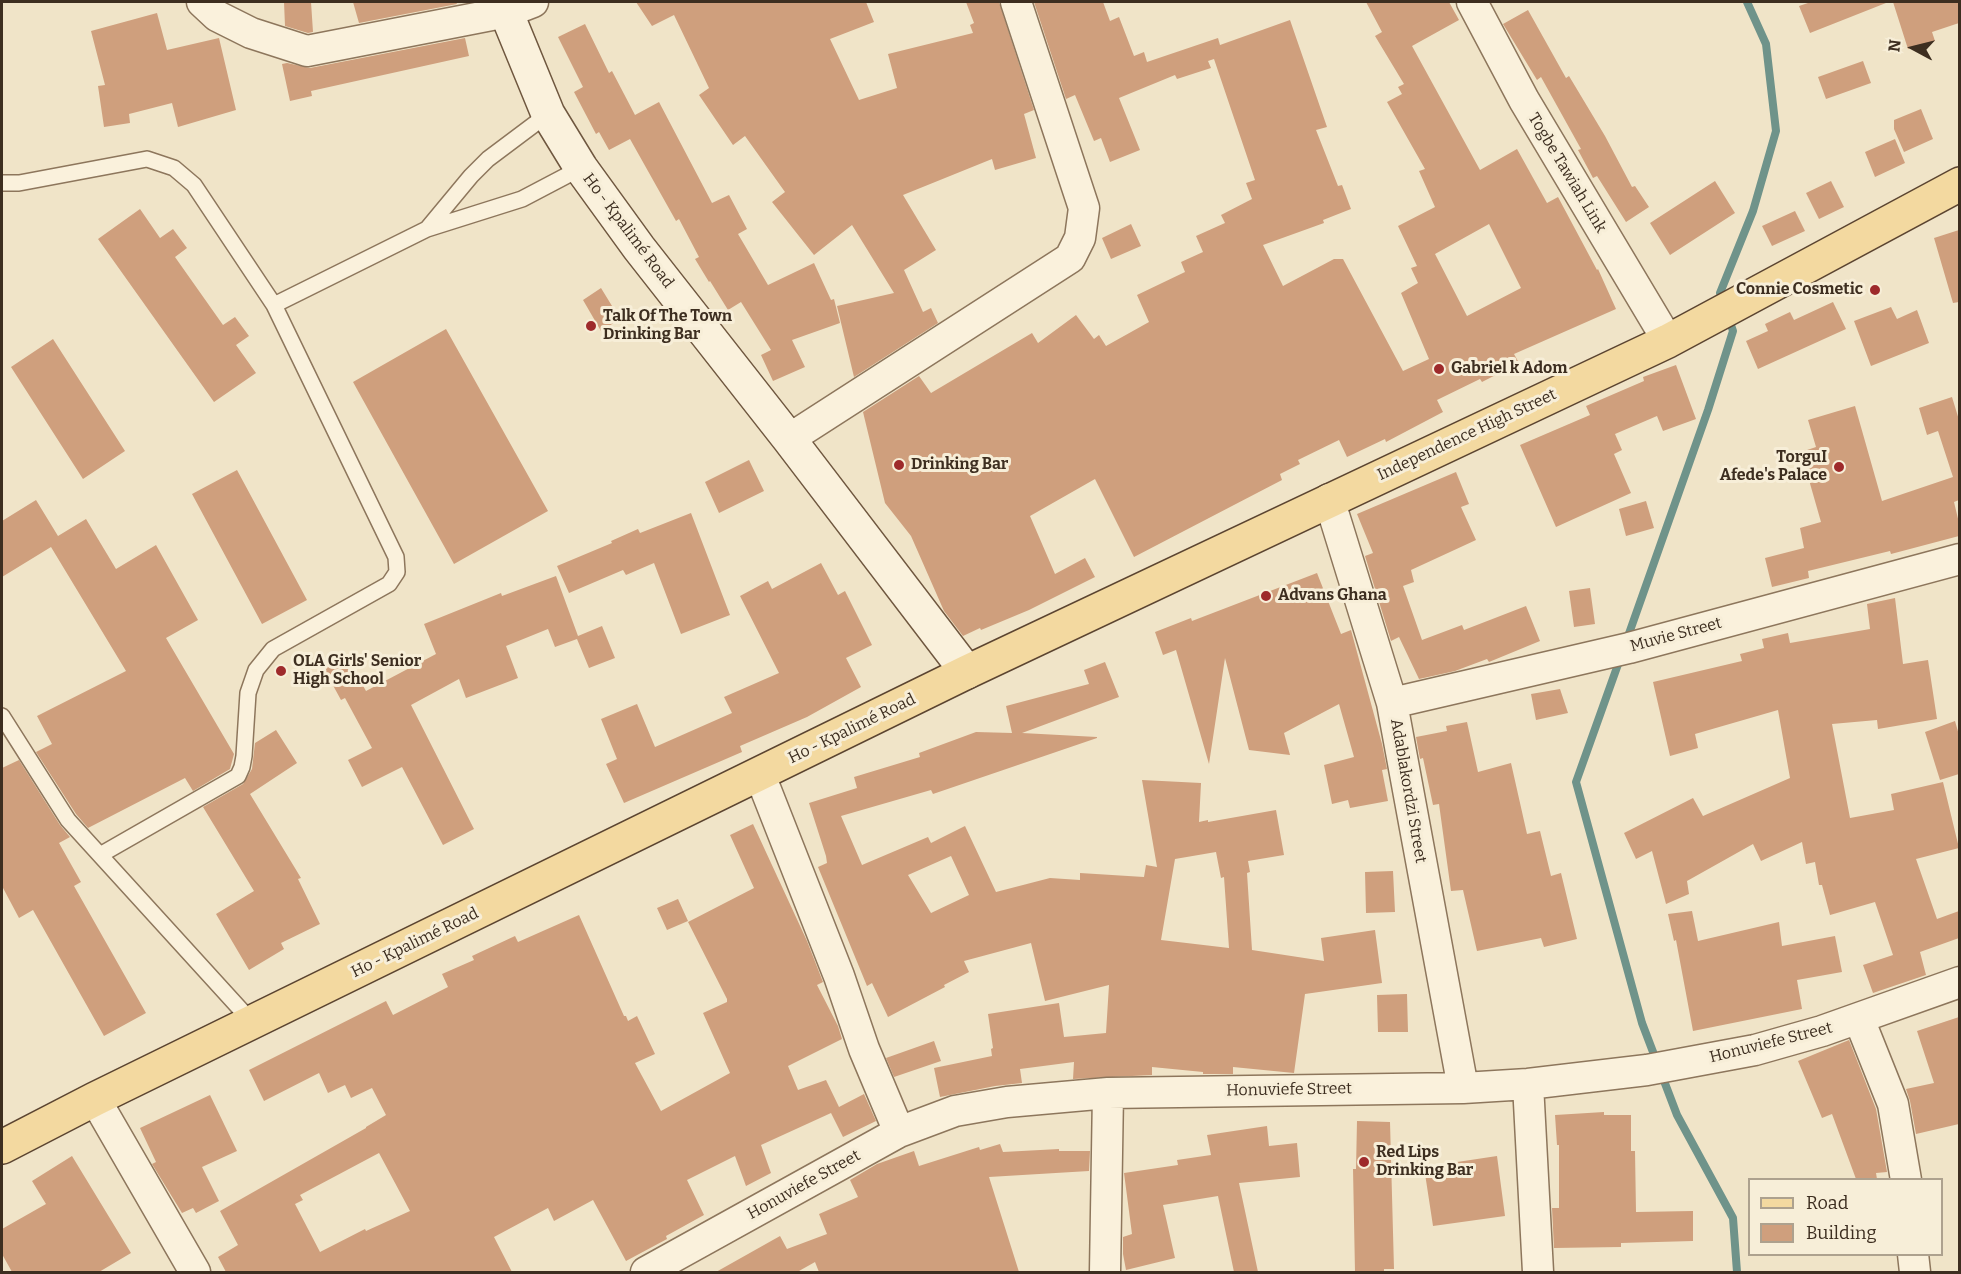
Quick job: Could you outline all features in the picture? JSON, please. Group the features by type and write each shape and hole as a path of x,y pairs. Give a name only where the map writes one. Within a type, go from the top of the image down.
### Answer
{"main road":[{"name":"Ho - Kpalimé Road","path":"2,1147 95,1099 967,672 639,248 581,168 548,114 514,5"},
{"name":"Independence High Street","path":"967,672 1329,499 1668,341 1959,184"}],"street":[{"path":"202,2 217,16 251,33 307,51 514,5"},
{"path":"789,439 1070,258 1080,238 1084,208 1016,2"},
{"name":"Togbe Tawiah Link","path":"1472,2 1524,100 1668,341"},
{"name":"Adablakordzi Street","path":"1329,499 1392,703 1463,1088"},
{"name":"Muvie Street","path":"1392,703 1620,650 1959,559"},
{"path":"760,775 864,1049 899,1132"},
{"name":"Honuviefe Street","path":"646,1272 899,1132 955,1111 1007,1102 1108,1093 1463,1088 1528,1084 1659,1068 1755,1050 1822,1031 1959,982"},
{"path":"1859,1018 1893,1104 1906,1178"},
{"path":"1528,1084 1538,1272"},
{"path":"1105,1272 1108,1093"},
{"path":"95,1099 195,1272"},
{"path":"1913,1256 1915,1272"}],"lane":[{"path":"427,229 488,159 548,114"},
{"path":"2,183 19,183 147,159 174,168 194,185 274,305 396,557 397,572 389,584 273,649 256,670 248,693 244,756 238,776 100,855"},
{"path":"274,305 427,229 522,199 581,168"},
{"path":"2,716 68,820 252,1022"}],"building":[{"path":"284,2 311,2 313,32 308,33 285,26"},
{"path":"353,2 456,2 457,4 359,23"},
{"path":"636,2 866,2 874,22 830,39 859,100 897,88 888,54 973,33 970,25 974,23 966,2 999,2 1034,110 1024,114 1036,158 995,170 992,159 903,195 936,250 904,270 923,312 931,308 938,323 854,377 837,306 894,293 852,225 814,255 772,202 785,192 745,136 733,145 699,95 709,88 674,15 652,26"},
{"path":"1034,2 1103,2 1110,21 1119,17 1134,56 1144,52 1147,62 1218,38 1220,45 1290,20 1327,127 1316,130 1338,186 1342,185 1351,209 1323,220 1324,223 1263,245 1283,286 1334,259 1343,259 1403,371 1429,359 1401,293 1418,283 1411,268 1417,266 1398,226 1435,207 1419,171 1425,169 1387,102 1402,94 1398,87 1404,84 1375,36 1382,32 1366,2 1449,2 1459,20 1412,46 1480,170 1517,149 1547,203 1558,197 1598,269 1616,309 1514,354 1519,363 1482,382 1480,379 1437,400 1443,412 1386,442 1385,439 1347,457 1339,440 1298,460 1300,464 1280,474 1282,480 1134,557 1095,479 1030,516 1055,574 1085,558 1095,577 1029,610 963,636 944,611 911,536 885,503 863,412 919,376 931,393 1032,333 1038,343 1076,315 1094,339 1099,335 1106,346 1149,322 1137,295 1185,272 1181,262 1203,252 1196,236 1225,223 1221,215 1252,199 1246,183 1255,180 1214,59 1208,61 1211,68 1177,79 1175,75 1119,98 1140,150 1110,162 1101,138 1094,141 1075,95 1066,99","holes":["1489,224 1521,288 1467,316 1435,254"]},
{"path":"1811,2 1886,3 1810,33 1799,6"},
{"path":"1893,2 1959,2 1959,23 1932,32 1935,41 1908,49"},
{"path":"1528,10 1566,78 1569,76 1605,136 1632,187 1635,186 1649,207 1626,222 1597,176 1593,178 1578,150 1581,149 1541,77 1537,80 1503,24"},
{"path":"157,13 167,50 219,38 236,110 178,127 172,103 129,114 130,123 104,127 98,86 105,85 91,31"},
{"path":"585,24 609,73 612,71 635,115 659,102 712,203 729,195 747,229 738,234 768,285 814,263 831,300 834,299 840,323 792,340 805,367 773,381 761,355 771,350 741,302 728,310 709,282 695,259 699,257 679,219 676,221 630,139 609,150 599,132 596,134 574,92 583,87 558,37"},
{"path":"465,38 469,56 311,91 312,96 290,101 282,64 310,68"},
{"path":"1863,61 1871,83 1826,99 1818,77"},
{"path":"1921,109 1933,139 1904,152 1894,129 1894,120"},
{"path":"1895,139 1905,163 1875,177 1865,152"},
{"path":"1715,181 1735,213 1670,255 1650,223"},
{"path":"1831,181 1844,207 1819,219 1806,193"},
{"path":"140,209 160,238 173,229 187,248 175,257 223,325 235,317 249,336 236,345 256,373 214,402 98,239"},
{"path":"1795,211 1805,231 1772,246 1762,226"},
{"path":"1131,224 1141,246 1111,259 1102,238"},
{"path":"1959,230 1959,302 1953,303 1934,238"},
{"path":"601,288 620,319 601,331 583,300"},
{"path":"1833,302 1846,329 1758,369 1746,341 1768,331 1765,324 1790,312 1794,320"},
{"path":"1891,307 1897,319 1917,310 1929,343 1871,366 1854,321"},
{"path":"446,329 548,511 454,564 353,382"},
{"path":"53,339 125,451 83,479 11,367"},
{"path":"1676,365 1696,419 1663,431 1657,416 1615,434 1622,450 1614,454 1631,493 1556,527 1520,445 1590,415 1586,406 1644,381 1643,377"},
{"path":"1952,397 1959,420 1959,500 1954,502 1959,523 1959,536 1891,554 1890,551 1808,571 1809,578 1772,587 1765,558 1804,548 1800,528 1821,522 1801,452 1816,447 1808,420 1855,406 1882,501 1953,477 1938,431 1927,435 1919,408"},
{"path":"749,460 764,491 719,513 705,482"},
{"path":"237,470 307,600 262,624 192,494"},
{"path":"1456,472 1469,504 1461,507 1476,540 1411,570 1414,582 1403,586 1422,640 1462,625 1464,630 1526,606 1540,641 1489,662 1487,659 1455,671 1419,679 1399,637 1391,641 1365,556 1373,553 1357,514"},
{"path":"36,500 58,536 86,519 116,569 156,545 198,620 166,638 234,754 230,769 193,791 185,778 88,828 76,814 36,752 52,744 37,716 126,671 51,547 2,577 2,521"},
{"path":"1646,501 1654,528 1626,536 1619,509"},
{"path":"691,513 730,615 681,634 654,563 626,575 623,570 569,593 557,566 612,543 611,541 638,529 640,533"},
{"path":"821,563 838,595 845,591 872,645 846,658 861,687 807,717 740,746 742,752 624,803 606,764 617,759 601,719 637,704 655,747 732,713 724,697 779,673 740,596 768,581 772,589"},
{"path":"1317,573 1341,634 1351,630 1382,744 1387,769 1382,770 1388,801 1350,808 1348,800 1332,804 1324,765 1354,757 1339,704 1284,733 1290,755 1249,750 1225,658 1209,764 1176,650 1163,655 1155,632 1191,618 1192,621"},
{"path":"556,576 578,636 602,626 615,658 589,668 577,639 555,647 548,629 506,646 518,678 466,698 459,679 411,705 474,829 443,845 402,767 362,787 348,760 372,748 345,698 341,700 323,667 347,657 366,691 436,654 424,624 501,593 502,596"},
{"path":"1590,588 1595,624 1574,627 1569,591"},
{"path":"1895,598 1903,664 1928,660 1937,719 1878,729 1877,720 1832,724 1850,818 1894,810 1891,794 1943,782 1959,848 1916,859 1937,919 1959,911 1959,938 1920,952 1926,975 1873,993 1863,965 1893,955 1875,902 1830,915 1822,885 1819,885 1815,862 1806,864 1802,842 1761,861 1753,844 1687,881 1689,894 1666,904 1652,851 1636,859 1624,833 1693,798 1703,816 1790,778 1778,710 1695,734 1698,748 1670,756 1653,682 1742,661 1740,654 1764,648 1762,639 1788,633 1790,643 1870,629 1867,604"},
{"path":"1105,662 1119,697 1022,733 1097,738 933,794 931,790 841,816 862,865 928,837 931,843 965,826 996,892 1050,878 1080,880 1080,873 1144,877 1146,865 1157,867 1142,780 1201,783 1199,822 1276,810 1284,855 1248,861 1252,950 1324,961 1321,938 1375,930 1382,983 1305,994 1294,1073 1233,1067 1233,1074 1203,1074 1203,1072 1152,1067 1152,1075 1073,1079 1074,1062 1020,1069 1022,1083 940,1097 934,1068 992,1056 988,1014 1059,1003 1064,1037 1106,1033 1109,985 1045,1001 1031,943 964,961 969,972 888,1017 872,983 867,986 818,867 827,863 809,803 857,788 854,777 920,757 919,753 976,732 1012,733 1006,706 1089,684 1084,670","holes":["1216,852 1221,878 1224,877 1229,948 1161,940 1175,859","951,856 969,895 931,913 908,875"]},
{"path":"1560,689 1568,713 1536,720 1531,694"},
{"path":"1955,721 1959,735 1959,774 1940,780 1925,732"},
{"path":"1467,722 1478,772 1511,763 1527,834 1540,831 1551,876 1561,873 1577,939 1544,947 1541,938 1477,951 1463,890 1451,891 1439,804 1433,805 1416,737 1447,731 1446,726"},
{"path":"276,730 297,763 250,794 301,878 298,879 320,924 281,943 284,949 249,970 216,914 254,891 203,807 243,784 252,769 255,743"},
{"path":"19,760 70,837 59,843 81,882 74,886 146,1013 104,1036 33,910 19,918 2,886 2,768"},
{"path":"753,824 807,941 823,982 817,985 838,1026 842,1039 788,1066 798,1090 826,1080 839,1107 864,1094 876,1121 843,1137 831,1113 761,1145 771,1173 746,1186 735,1156 687,1180 704,1215 666,1236 667,1239 626,1261 593,1200 554,1221 548,1208 494,1237 512,1272 226,1272 218,1257 238,1245 220,1211 386,1115 372,1088 351,1098 345,1085 328,1093 319,1073 264,1101 249,1070 386,1001 393,1015 448,987 442,974 474,960 472,956 515,936 518,942 579,915 624,1016 628,1021 637,1016 655,1054 635,1063 661,1111 730,1073 703,1013 727,1002 727,999 688,922 754,888 730,835","holes":["379,1153 410,1211 366,1231 365,1229 320,1252 295,1204 303,1200 300,1195"]},
{"path":"1393,871 1395,912 1366,913 1365,872"},
{"path":"678,899 688,921 667,930 657,908"},
{"path":"1692,911 1698,941 1779,922 1782,946 1835,936 1842,972 1797,980 1802,1009 1693,1031 1676,940 1674,941 1668,914"},
{"path":"1407,994 1408,1032 1378,1032 1377,995"},
{"path":"1959,1017 1959,1124 1916,1134 1906,1089 1934,1083 1917,1031"},
{"path":"1849,1040 1876,1109 1887,1172 1876,1173 1877,1178 1856,1178 1832,1114 1822,1118 1798,1061"},
{"path":"934,1041 941,1061 894,1077 886,1058"},
{"path":"210,1095 237,1151 202,1167 219,1201 196,1213 193,1208 182,1213 152,1164 156,1162 140,1128"},
{"path":"1604,1112 1604,1115 1631,1115 1631,1151 1635,1151 1636,1212 1693,1211 1693,1241 1621,1243 1621,1247 1554,1248 1552,1208 1559,1208 1559,1145 1557,1145 1555,1115"},
{"path":"1357,1121 1390,1122 1394,1269 1384,1269 1384,1272 1355,1272 1353,1169 1356,1169"},
{"path":"1267,1126 1269,1146 1297,1143 1300,1177 1239,1183 1258,1272 1234,1272 1218,1196 1163,1205 1175,1258 1126,1270 1123,1237 1132,1234 1124,1173 1178,1165 1177,1160 1211,1155 1207,1135"},
{"path":"1000,1144 1003,1152 1059,1149 1059,1151 1090,1151 1089,1171 989,1177 1019,1272 819,1272 815,1262 800,1272 716,1272 780,1236 787,1249 827,1234 819,1214 858,1197 850,1180 877,1164 914,1151 919,1166 979,1147 980,1150"},
{"path":"72,1156 131,1253 99,1272 12,1272 2,1254 2,1229 46,1204 32,1181"},
{"path":"1497,1156 1505,1216 1433,1226 1424,1167"}],"waterway":[{"path":"1724,304 1720,293 1753,211 1776,131 1766,44 1747,2"},
{"path":"1626,642 1708,410 1733,331 1728,316"},
{"path":"1621,656 1576,782 1642,1023 1677,1115 1733,1218 1737,1272"}],"place":[{"name":"Connie Cosmetic","path":"1875,290"},
{"name":"Talk Of The Town Drinking Bar","path":"591,326"},
{"name":"Gabriel k Adom","path":"1439,369"},
{"name":"Drinking Bar","path":"899,465"},
{"name":"TorguI Afede's Palace","path":"1839,467"},
{"name":"Advans Ghana","path":"1266,596"},
{"name":"OLA Girls' Senior High School","path":"281,671"},
{"name":"Red Lips Drinking Bar","path":"1364,1162"}]}
